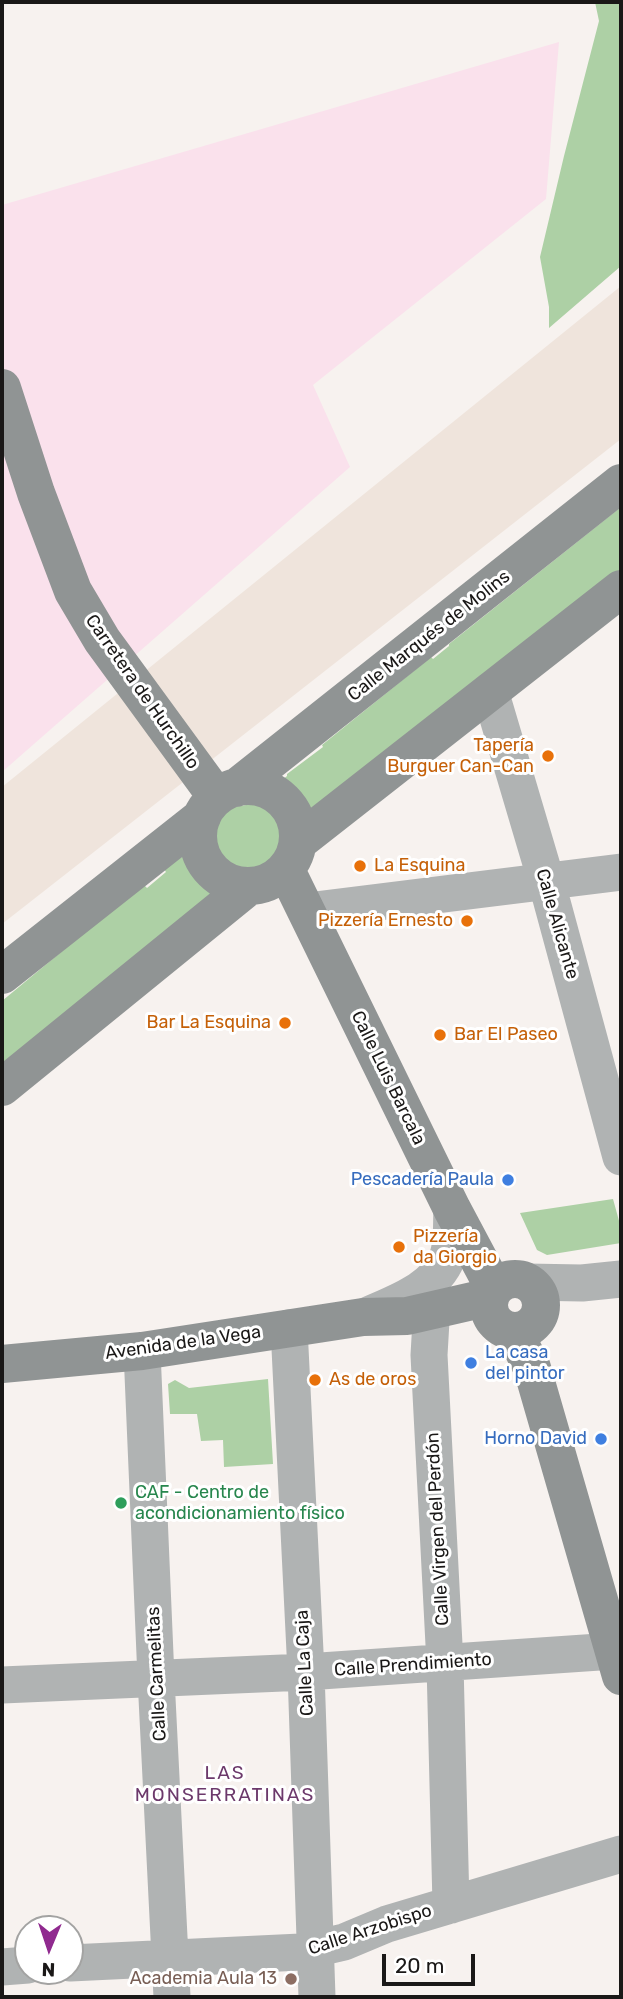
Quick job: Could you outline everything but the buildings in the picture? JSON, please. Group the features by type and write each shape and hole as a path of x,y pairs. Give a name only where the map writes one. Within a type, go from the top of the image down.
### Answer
{"street":[{"name":"Carretera de Hurchillo","path":"2,388 36,494 73,591 102,640 218,800"},
{"name":"Calle Marqués de Molins","path":"2,975 218,800 621,483"},
{"path":"2,1087 274,871 490,691 621,589"},
{"name":"Calle Alicante","path":"490,691 546,880 621,1157"},
{"path":"252,787 267,790 290,808 296,822 274,871 234,885 211,870 202,858 198,831 218,800 252,787"},
{"path":"274,871 307,911 621,872"},
{"name":"Calle Luis Barcala","path":"307,911 470,1244 513,1303"},
{"name":"Avenida de la Vega","path":"363,1317 426,1285 439,1271 447,1257 452,1209"},
{"name":"Avenida de la Vega","path":"2,1364 142,1351 363,1317 419,1318 513,1303 582,1283 621,1279"},
{"path":"513,1303 619,1667"},
{"name":"Calle Virgen del Perdón","path":"419,1318 429,1354 445,1664 451,1905"},
{"name":"Calle La Caja","path":"289,1328 306,1672 317,1997"},
{"name":"Calle Carmelitas","path":"142,1351 172,1997"},
{"name":"Calle Prendimiento","path":"2,1685 445,1664 619,1667"},
{"name":"Calle Arzobispo","path":"84,1962 302,1952 344,1942 387,1924 621,1854"}],"shaded area":[{"path":"559,42 546,199 313,385 350,467 2,772 2,205"},
{"path":"621,286 621,439 2,924 2,787"}],"green space":[{"path":"595,2 621,2 621,266 549,328 549,307 540,257 599,21"},
{"path":"621,507 621,573 280,846 269,862 251,869 2,1070 2,1001 143,884 147,888 166,872 163,868 183,855 184,858 216,833 218,824 233,807 253,804 431,657 433,659"},
{"path":"613,1199 621,1228 621,1243 547,1255 537,1250 520,1213"},
{"path":"268,1379 273,1464 224,1467 223,1440 201,1441 197,1414 170,1414 168,1384 175,1380 189,1388"}],"place":[{"name":"Tapería Burguer Can-Can","path":"548,756"},
{"name":"La Esquina","path":"360,866"},
{"name":"Pizzería Ernesto","path":"467,921"},
{"name":"Bar La Esquina","path":"285,1023"},
{"name":"Bar El Paseo","path":"440,1035"},
{"name":"Pescadería Paula","path":"508,1180"},
{"name":"Pizzería da Giorgio","path":"399,1247"},
{"name":"La casa del pintor","path":"471,1363"},
{"name":"As de oros","path":"315,1380"},
{"name":"Horno David","path":"601,1439"},
{"name":"CAF - Centro de acondicionamiento físico","path":"121,1503"},
{"name":"Academia Aula 13","path":"291,1979"}],"district":[{"name":"LAS MONSERRATINAS","path":"225,1785"}]}
